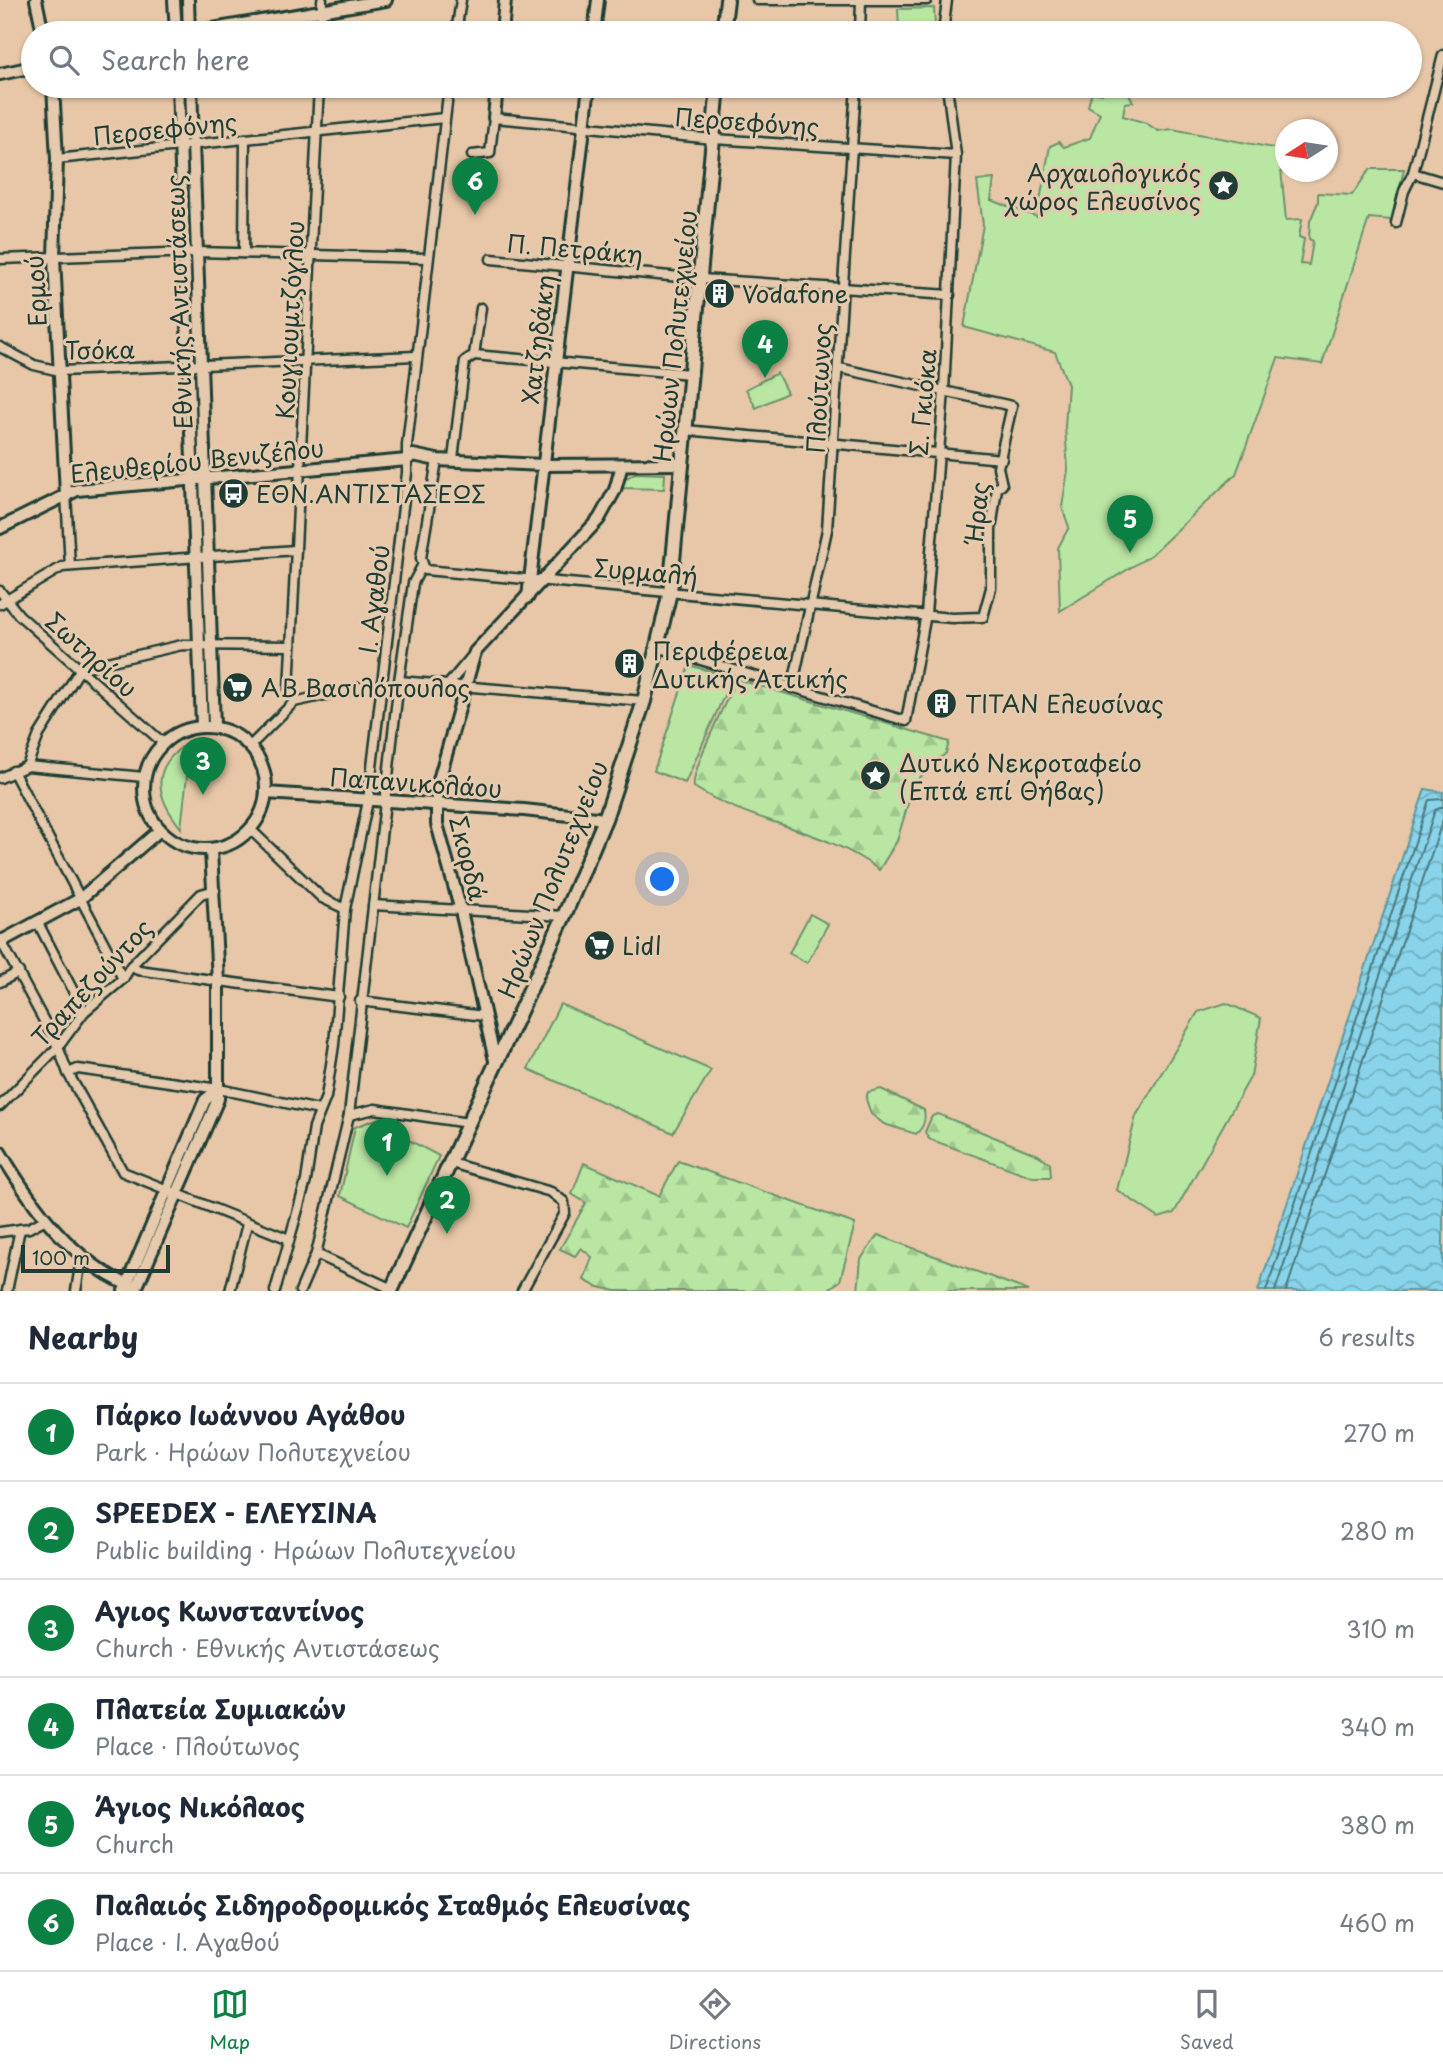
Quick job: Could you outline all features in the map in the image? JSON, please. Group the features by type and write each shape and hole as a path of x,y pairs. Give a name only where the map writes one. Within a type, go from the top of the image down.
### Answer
{"main road":[{"path":"724,21 727,0"},
{"name":"Ηρώων Πολυτεχνείου","path":"391,1290 564,916 605,819 643,701 670,592 717,98"}],"street":[{"path":"36,0 40,21"},
{"path":"174,0 175,21"},
{"path":"188,0 189,21"},
{"path":"248,21 322,6 386,0"},
{"path":"458,21 461,0"},
{"path":"503,21 505,0"},
{"path":"595,21 598,0"},
{"path":"757,0 928,0"},
{"path":"944,21 947,0"},
{"path":"860,21 861,1"},
{"path":"1396,223 1404,191 1413,173 1443,55"},
{"path":"0,74 21,70"},
{"path":"1433,93 1443,94"},
{"name":"Ερμού","path":"54,98 57,159 54,258 66,494"},
{"name":"Εθνικής Αντιστάσεως","path":"178,98 196,365 206,644 214,726"},
{"name":"Εθνικής Αντιστάσεως","path":"190,253 191,98"},
{"name":"Κουγιουμτζόγλου","path":"294,702 289,689 307,362 317,98"},
{"name":"Ι. Αγαθού","path":"275,1291 306,1181 319,1110 326,1097 339,997 345,909 368,801 427,258 447,98"},
{"path":"472,155 490,152 496,98"},
{"name":"Χατζηδάκη","path":"536,581 543,465 588,98"},
{"name":"Πλούτωνος","path":"792,688 827,530 835,445 842,288 855,98"},
{"name":"Σ. Γκιόκα","path":"792,688 906,721 926,614 944,391 956,155 949,98"},
{"name":"Περσεφόνης","path":"57,159 444,118"},
{"name":"Περσεφόνης","path":"494,118 714,139 956,155"},
{"path":"244,254 246,139"},
{"path":"1413,173 1443,182"},
{"path":"0,259 190,253 427,258"},
{"name":"Π. Πετράκη","path":"491,260 701,279 950,295"},
{"path":"474,355 481,307"},
{"name":"Τσόκα","path":"0,347 34,365 60,371 416,356"},
{"path":"453,459 465,361 474,355 690,374"},
{"path":"839,368 944,391"},
{"name":"Ήρας","path":"944,391 1012,406 1002,459 998,467 1002,485 997,488 991,530 991,587 983,617 976,619"},
{"path":"685,430 1002,459"},
{"name":"Ελευθερίου Βενιζέλου","path":"0,528 66,494 199,478 407,460 413,455 437,460 543,465 682,464"},
{"path":"300,1291 316,1254 349,1115 398,681 413,583 422,566 437,460"},
{"name":"Σκορδά","path":"496,1065 435,804 475,653 528,597 536,581 598,519 615,489 622,465"},
{"path":"66,494 70,566"},
{"path":"3,602 62,567 296,550"},
{"name":"Συρμαλή","path":"422,566 435,572 976,619"},
{"name":"Σωτηρίου","path":"0,591 3,602 162,742"},
{"name":"Εθνικής Αντιστάσεως","path":"202,725 206,644"},
{"path":"27,766 39,735 81,668 182,645 291,646"},
{"path":"657,647 792,688"},
{"path":"447,686 475,653"},
{"path":"398,681 643,701"},
{"path":"250,746 294,702 371,685 381,692"},
{"path":"202,725 214,726 230,731 250,746 265,774 266,793 261,813 250,829 237,840 211,851 187,847 160,830 147,810 143,792 144,776 151,756 162,742 178,731 202,725"},
{"path":"0,778 27,766 144,776"},
{"path":"13,771 123,979"},
{"name":"Παπανικολάου","path":"266,793 605,819"},
{"path":"250,829 323,898 345,909"},
{"path":"160,830 80,899 0,941 19,972 58,1047 68,1073 118,1166 130,1177 289,1239"},
{"path":"131,1289 177,1195 219,1089 215,890 211,851"},
{"name":"Τραπεζούντος","path":"0,1106 58,1047 84,1012 123,979 131,966 201,894 215,890"},
{"path":"373,905 564,916"},
{"path":"37,921 84,1012"},
{"path":"131,966 339,997"},
{"path":"0,982 19,972"},
{"path":"360,1001 484,1016"},
{"path":"68,1073 78,1069 219,1089 319,1110"},
{"path":"131,1289 165,1191 205,1100 219,1089"},
{"path":"349,1115 375,1109 468,1123"},
{"path":"0,1152 44,1220 85,1258 131,1289"},
{"path":"451,1163 551,1192 564,1202 565,1213 522,1291"},
{"path":"0,1232 20,1229 44,1220"},
{"path":"230,1291 247,1224"},
{"path":"7,1291 20,1229"},
{"path":"316,1254 391,1290"},
{"path":"76,1291 80,1266 85,1258"}],"green space":[{"path":"934,8 935,21 899,21 898,9"},
{"path":"1090,98 1131,98 1133,102 1125,103 1123,116 1146,123 1158,131 1172,129 1275,148 1275,182 1282,182 1286,220 1302,219 1299,237 1304,239 1300,264 1309,265 1313,241 1309,239 1310,221 1318,202 1318,193 1352,195 1370,169 1404,169 1392,220 1369,218 1322,364 1278,358 1236,474 1151,555 1060,611 1058,548 1069,527 1062,507 1068,470 1065,427 1068,385 1055,352 964,327 983,225 977,181 994,179 991,200 1037,217 1050,146 1059,142 1064,147 1090,138 1100,113 1088,106"},
{"path":"777,373 787,393 756,408 746,389"},
{"path":"635,473 665,474 664,489 620,488 625,479"},
{"path":"689,665 732,678 685,783 654,771"},
{"path":"736,679 949,742 946,753 914,783 897,841 879,870 835,845 739,810 694,787 703,751"},
{"path":"191,741 181,828 165,803 160,781 169,760"},
{"path":"810,914 828,924 807,963 789,953"},
{"path":"1226,1003 1261,1018 1251,1076 1174,1213 1159,1218 1117,1190 1136,1116 1198,1012"},
{"path":"560,1004 711,1070 673,1133 528,1069"},
{"path":"881,1089 924,1110 924,1123 916,1134 884,1124 871,1114 866,1099 868,1092"},
{"path":"938,1114 1038,1155 1050,1163 1051,1177 1033,1177 929,1139 925,1132 932,1116"},
{"path":"379,1118 397,1134 439,1156 406,1228 340,1196 355,1127"},
{"path":"678,1161 855,1224 840,1281 826,1291 616,1291 584,1280 592,1257 581,1248 575,1256 560,1249 586,1203 572,1194 584,1163 659,1196"},
{"path":"878,1235 1029,1291 858,1291 861,1259"}],"water":[{"path":"1425,789 1443,792 1443,1291 1258,1291"}],"place":[{"name":"Αρχαιολογικός χώρος Ελευσίνος","path":"1224,186"},
{"name":"Παλαιός Σιδηροδρομικός Σταθμός Ελευσίνας","path":"475,215"},
{"name":"Vodafone","path":"719,293"},
{"name":"Πλατεία Συμιακών","path":"765,378"},
{"name":"ΕΘΝ.ΑΝΤΙΣΤΑΣΕΩΣ","path":"233,493"},
{"name":"Άγιος Νικόλαος","path":"1130,553"},
{"name":"Περιφέρεια Δυτικής Αττικής","path":"629,664"},
{"name":"ΑΒ Βασιλόπουλος","path":"238,687"},
{"name":"TITAN Ελευσίνας","path":"942,703"},
{"name":"Δυτικό Νεκροταφείο (Επτά επί Θήβας)","path":"876,776"},
{"name":"Αγιος Κωνσταντίνος","path":"203,795"},
{"name":"Lidl","path":"599,945"},
{"name":"Πάρκο Ιωάννου Αγάθου","path":"387,1176"},
{"name":"SPEEDEX - ΕΛΕΥΣΙΝΑ","path":"447,1234"}]}
